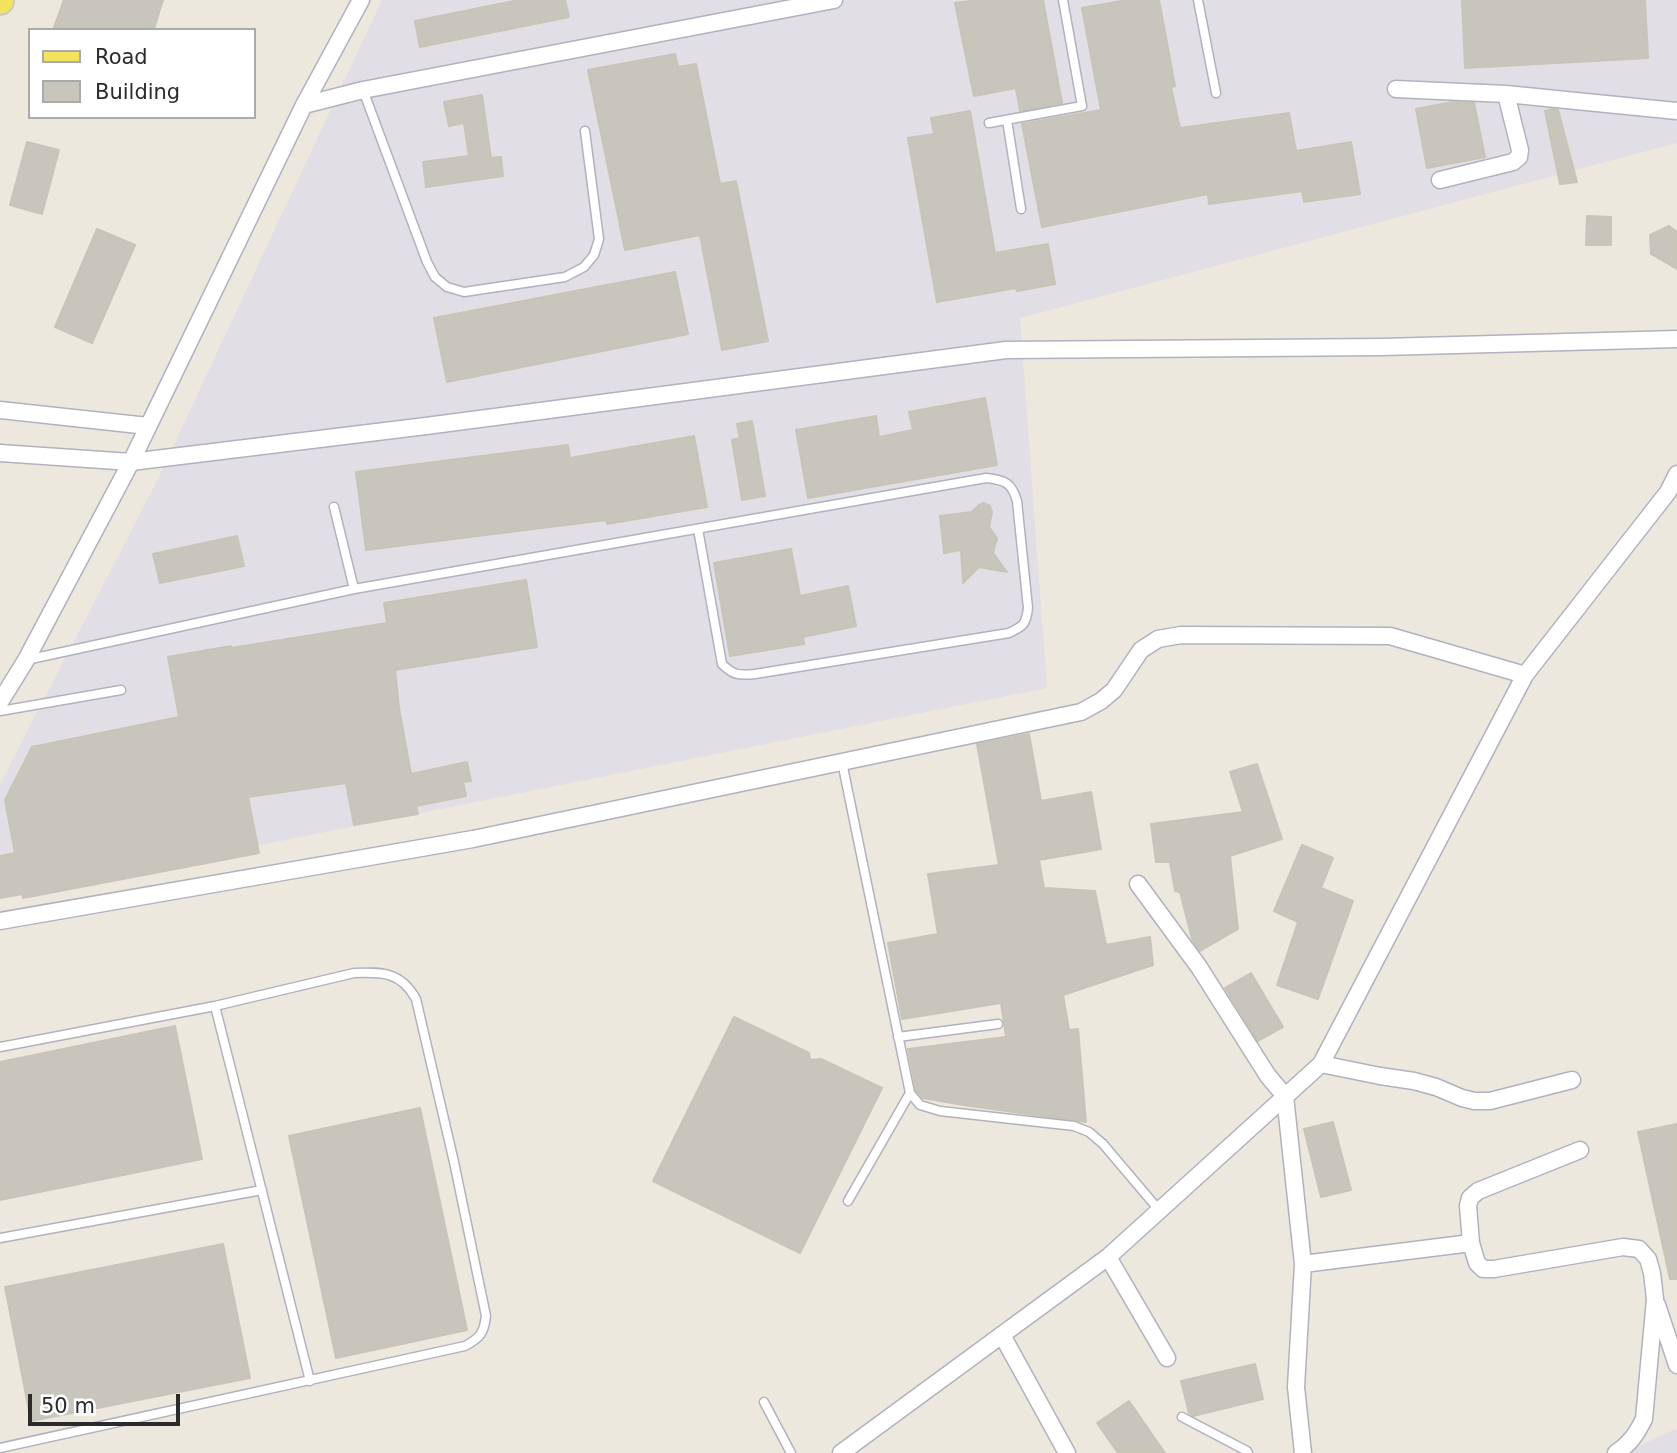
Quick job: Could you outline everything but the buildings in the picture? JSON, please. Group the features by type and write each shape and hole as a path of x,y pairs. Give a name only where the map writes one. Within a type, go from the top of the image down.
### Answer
{"street":[{"path":"0,702 26,660 131,462 304,105 361,0"},
{"path":"304,105 363,90 834,0"},
{"path":"1396,89 1506,94 1677,111"},
{"path":"1440,180 1513,162 1519,156 1520,150 1506,94"},
{"path":"0,453 131,462 1006,350 1382,347 1677,339"},
{"path":"0,410 148,426"},
{"path":"841,1453 1108,1257 1321,1065 1525,675 1668,492 1677,474"},
{"path":"0,921 473,839 1081,712 1114,690 1141,650 1158,639 1181,635 1390,636 1525,675"},
{"path":"1138,884 1199,967 1268,1076 1285,1096 1303,1264 1296,1387 1303,1453"},
{"path":"1321,1065 1414,1081 1474,1101 1490,1101 1573,1080"},
{"path":"1580,1150 1478,1191 1470,1198 1468,1206 1471,1243 1477,1263 1483,1269 1623,1247 1639,1249 1648,1259 1655,1299 1644,1419 1636,1435 1616,1453"},
{"path":"1303,1264 1471,1243"},
{"path":"1108,1257 1167,1357"},
{"path":"1655,1299 1677,1365"},
{"path":"1002,1335 1066,1453"}],"lane":[{"path":"989,123 1082,106 1063,0"},
{"path":"1198,0 1216,93"},
{"path":"363,90 427,262 435,277 447,287 464,292 565,277 584,267 594,255 599,239 585,131"},
{"path":"1007,120 1021,209"},
{"path":"26,660 354,589 698,528 986,478 1001,480 1013,488 1017,501 1028,608 1026,619 1022,626 1009,633 739,675 730,672 722,664 698,528"},
{"path":"334,507 354,589"},
{"path":"0,711 121,690"},
{"path":"842,762 910,1093 920,1105 940,1111 1074,1126 1089,1132 1103,1144 1160,1210"},
{"path":"0,1046 215,1006 354,973 376,972 394,976 408,986 416,999 486,1316 484,1329 477,1340 465,1346 0,1448"},
{"path":"215,1006 310,1381"},
{"path":"898,1037 998,1024"},
{"path":"848,1201 910,1093"},
{"path":"0,1238 262,1190"},
{"path":"764,1402 791,1453"},
{"path":"1182,1417 1248,1453"}],"shaded area":[{"path":"382,0 1677,0 1677,143 1020,318 1047,688 0,897 0,784 156,483"},
{"path":"1677,1428 1677,1453 1625,1453"}]}
